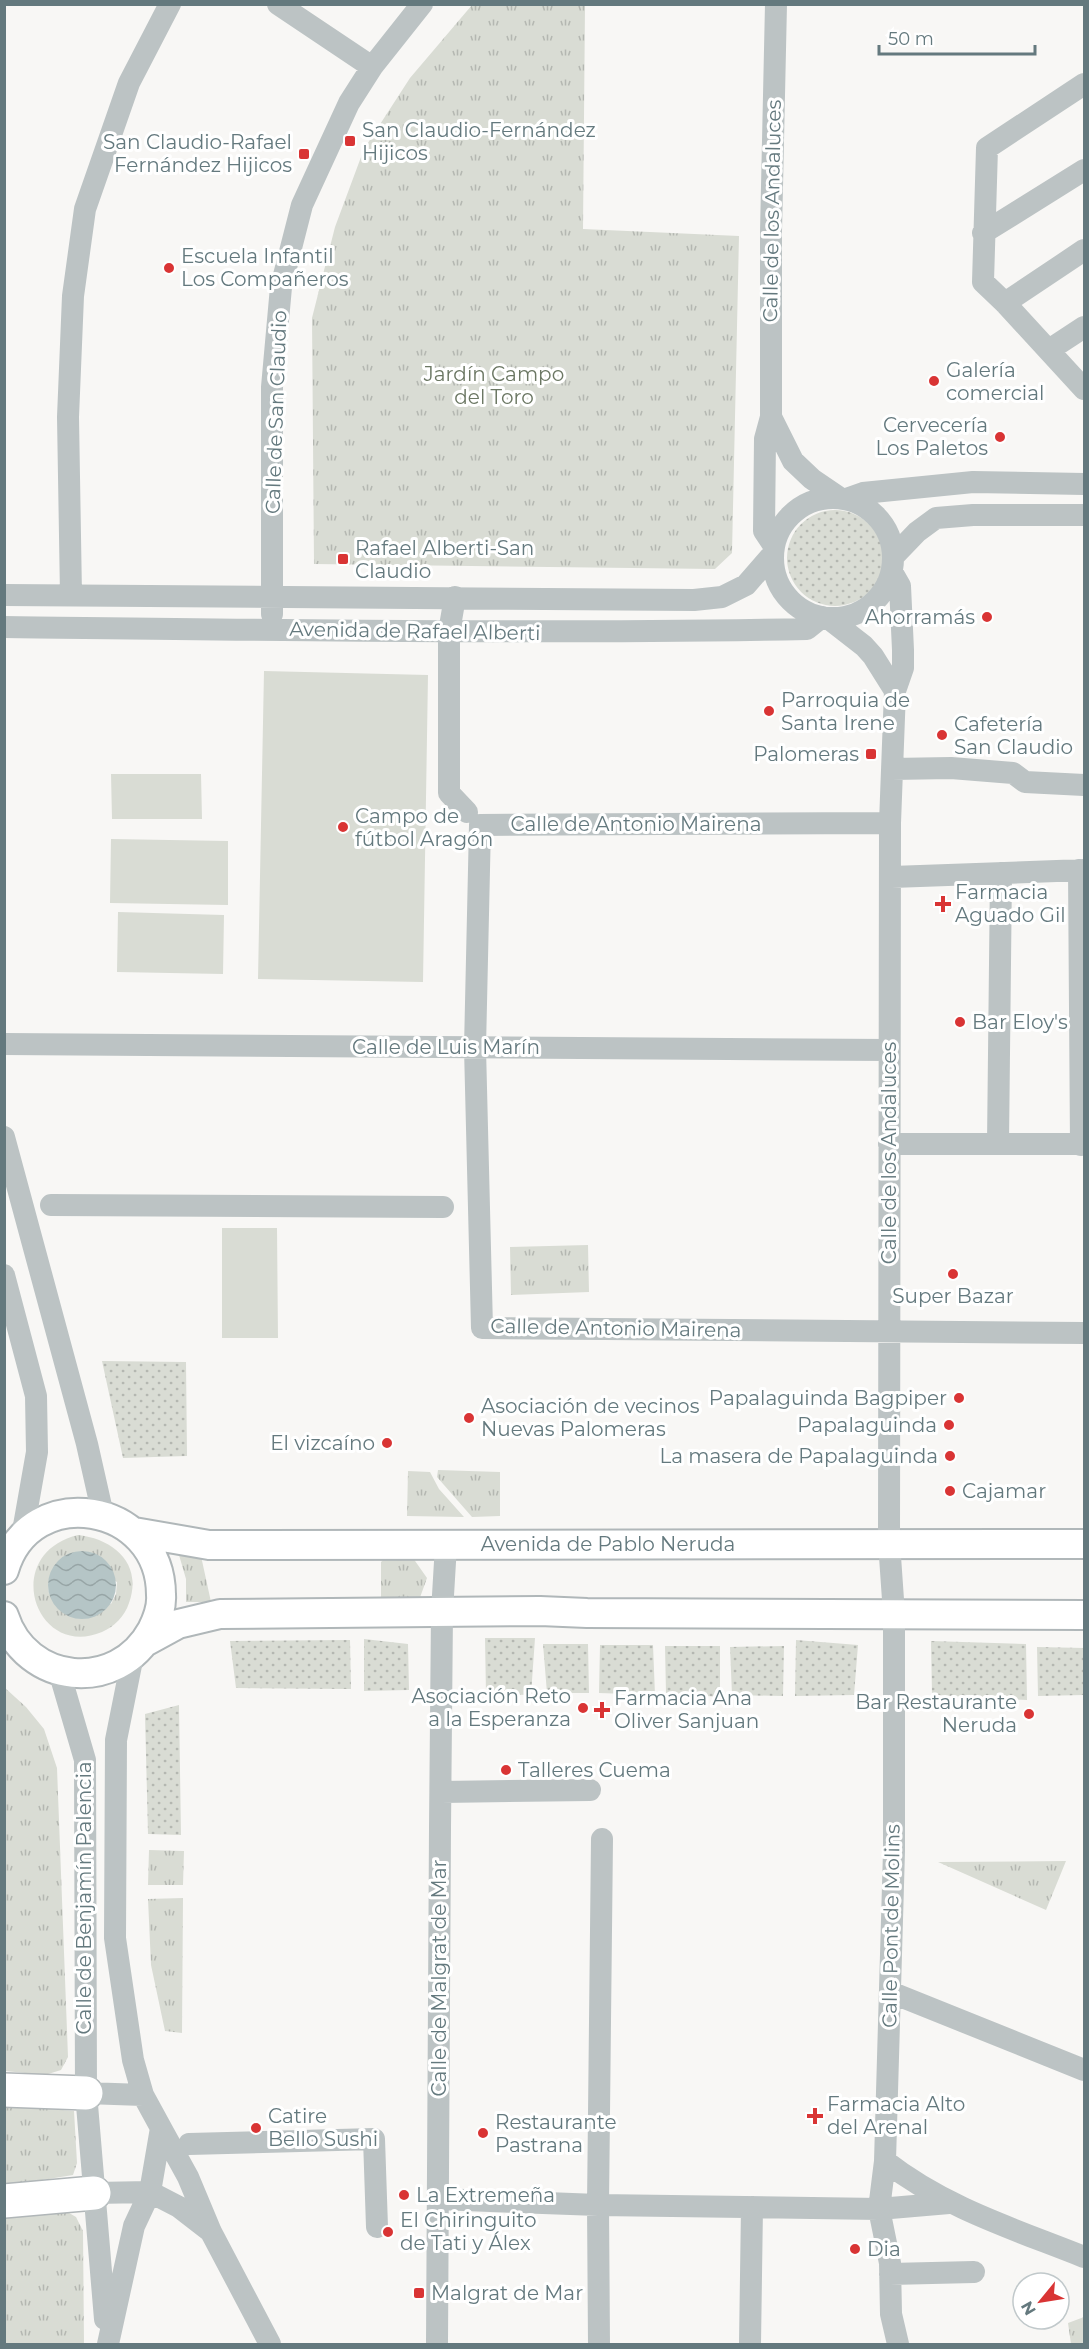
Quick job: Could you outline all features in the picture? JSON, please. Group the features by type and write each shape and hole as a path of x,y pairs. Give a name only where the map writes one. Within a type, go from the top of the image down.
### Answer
{"highway":[{"path":"4,2091 86,2093"},
{"path":"4,2201 94,2193"}],"main road":[{"path":"10,1557 39,1524 60,1515 81,1512 103,1515 134,1532 150,1550 159,1573 162,1597 157,1621 139,1649"},
{"name":"Avenida de Pablo Neruda","path":"134,1532 209,1545 889,1542 1084,1544"},
{"path":"4,1645 50,1667 78,1674 98,1672 116,1666 178,1624 220,1614 442,1612 1084,1615"},
{"path":"4,1616 22,1648 50,1667"}],"street":[{"path":"71,594 69,395 73,296 85,209 129,83 170,4"},
{"path":"278,4 372,67"},
{"name":"Calle de San Claudio","path":"281,629 272,616 272,387 281,287 302,205 349,103 372,67 422,4"},
{"name":"Calle de los Andaluces","path":"773,550 764,531 765,439 771,417 771,220 776,4"},
{"path":"1084,84 987,148 982,282 1005,303 1084,388"},
{"path":"983,233 1084,170"},
{"path":"1005,303 1084,250"},
{"path":"1049,350 1084,327"},
{"name":"Calle de los Andaluces","path":"771,417 793,461 812,479 843,498"},
{"path":"895,691 864,646 825,618 806,612 793,603 782,590 775,575 773,550 784,522 800,507 825,498 843,498 863,493 973,482 1084,484"},
{"path":"843,498 861,504 874,513 885,528 891,542 892,565"},
{"path":"825,618 850,616 874,602 884,590 892,565 917,532 936,518 972,514 1084,515"},
{"name":"Avenida de Rafael Alberti","path":"4,595 694,600 722,597 746,585 773,550"},
{"name":"Calle de los Andaluces","path":"892,565 900,586 903,650 903,668 895,691 890,823 892,877 888,1050 889,1542 894,1614"},
{"path":"456,597 449,632 449,793 467,812"},
{"name":"Avenida de Rafael Alberti","path":"4,627 449,632 807,629 825,618"},
{"path":"892,769 951,768 1013,773 1024,782 1084,785"},
{"name":"Calle de Antonio Mairena","path":"890,823 480,825 475,1048 482,1328 1084,1334"},
{"path":"889,1144 1083,1144 1082,870 892,877"},
{"path":"998,1144 1001,873"},
{"name":"Calle de Luis Marín","path":"4,1044 888,1050"},
{"path":"4,1137 87,1444 103,1515"},
{"path":"51,1205 443,1207"},
{"path":"4,1275 36,1396 37,1452 10,1557"},
{"name":"Calle de Malgrat de Mar","path":"437,2344 442,1612 446,1545"},
{"name":"Calle Pont de Molins","path":"894,1614 894,1851 885,2161 879,2209 890,2274 891,2314 898,2344"},
{"name":"Calle de Benjamín Palencia","path":"139,1649 116,1740 115,1938 133,2060 143,2095 188,2177 211,2232 270,2344"},
{"name":"Calle de Benjamín Palencia","path":"50,1667 85,1760 86,2093 94,2193 150,2192 179,2207 211,2232"},
{"path":"441,1792 590,1791"},
{"path":"599,2344 598,2205 602,1839"},
{"path":"890,1992 1084,2070"},
{"path":"86,2093 143,2095"},
{"path":"108,2344 134,2226 150,2192 161,2128"},
{"path":"189,2144 374,2139 377,2227"},
{"path":"885,2161 911,2181 949,2203 1084,2257"},
{"path":"94,2193 108,2344"},
{"path":"438,2199 598,2205 879,2209 949,2203"},
{"path":"750,2344 752,2207"},
{"path":"890,2274 974,2272"}],"green space":[{"name":"Jardín Campo del Toro","path":"472,5 585,5 583,229 739,236 732,553 715,569 314,564 312,318 335,227 364,149 410,78"},
{"path":"835,510 853,514 869,524 879,540 883,558 879,576 869,592 853,602 835,606 817,602 801,592 791,576 787,558 791,540 801,524 817,514"},
{"name":"Campo de fútbol Aragón","path":"264,671 428,675 423,982 258,979"},
{"path":"111,774 201,774 202,819 112,819"},
{"path":"111,839 228,841 228,905 110,903"},
{"path":"118,912 224,915 223,974 117,972"},
{"path":"222,1228 277,1228 278,1338 222,1338"},
{"path":"588,1245 589,1292 511,1295 510,1247"},
{"path":"102,1361 186,1362 187,1456 123,1458"},
{"path":"438,1470 500,1472 500,1516 472,1517 437,1477"},
{"path":"408,1471 430,1472 439,1489 464,1517 407,1516"},
{"path":"78,1535 91,1537 114,1548 129,1565 132,1589 129,1603 125,1612 111,1627 102,1632 79,1637 59,1631 44,1619 36,1601 34,1581 39,1562 54,1546","holes":["66,1555 117,1582 116,1594 111,1604 49,1594 51,1572"]},
{"path":"179,1555 201,1556 211,1602 186,1602 186,1579"},
{"path":"387,1556 413,1558 427,1578 418,1603 381,1603 381,1562"},
{"path":"485,1638 535,1638 531,1695 486,1694"},
{"path":"364,1639 408,1644 409,1690 364,1691"},
{"path":"350,1640 351,1689 236,1688 230,1641"},
{"path":"796,1640 858,1645 854,1695 795,1696"},
{"path":"931,1641 1026,1644 1027,1700 932,1695"},
{"path":"543,1644 588,1644 589,1693 547,1693"},
{"path":"600,1645 653,1645 655,1695 599,1693"},
{"path":"665,1646 720,1646 720,1697 666,1693"},
{"path":"784,1646 783,1696 732,1695 730,1647"},
{"path":"1037,1647 1084,1648 1084,1695 1038,1696"},
{"path":"4,1687 26,1707 44,1729 57,1768 68,2057 61,2070 45,2075 5,2071"},
{"path":"179,1705 181,1835 148,1834 145,1714"},
{"path":"149,1850 184,1851 183,1885 148,1885"},
{"path":"1066,1861 1046,1910 938,1862"},
{"path":"183,1898 182,2033 165,2031 151,1965 148,1899"},
{"path":"5,2105 74,2111 77,2163 73,2175 5,2186"},
{"path":"64,2210 76,2217 83,2231 84,2344 5,2344 5,2214"},
{"path":"1084,2317 1084,2344 1071,2344 1069,2331 1071,2331 1071,2322"}],"water":[{"path":"75,1551 89,1551 101,1556 111,1566 116,1585 111,1604 101,1614 89,1619 75,1619 63,1614 53,1604 48,1592 48,1578 53,1566 63,1556"}],"place":[{"name":"San Claudio-Fernández Hijicos","path":"350,141"},
{"name":"San Claudio-Rafael Fernández Hijicos","path":"304,154"},
{"name":"Escuela Infantil Los Compañeros","path":"169,268"},
{"name":"Galería comercial","path":"934,381"},
{"name":"Cervecería Los Paletos","path":"1000,437"},
{"name":"Rafael Alberti-San Claudio","path":"343,559"},
{"name":"Ahorramás","path":"987,617"},
{"name":"Parroquia de Santa Irene","path":"769,711"},
{"name":"Cafetería San Claudio","path":"942,735"},
{"name":"Palomeras","path":"871,754"},
{"name":"Campo de fútbol Aragón","path":"343,827"},
{"name":"Farmacia Aguado Gil","path":"943,904"},
{"name":"Bar Eloy's","path":"960,1022"},
{"name":"Super Bazar","path":"953,1274"},
{"name":"Papalaguinda Bagpiper","path":"959,1398"},
{"name":"Asociación de vecinos Nuevas Palomeras","path":"469,1418"},
{"name":"Papalaguinda","path":"949,1425"},
{"name":"El vizcaíno","path":"387,1443"},
{"name":"La masera de Papalaguinda","path":"950,1456"},
{"name":"Cajamar","path":"950,1491"},
{"name":"Asociación Reto a la Esperanza","path":"583,1708"},
{"name":"Farmacia Ana Oliver Sanjuan","path":"602,1710"},
{"name":"Bar Restaurante Neruda","path":"1029,1714"},
{"name":"Talleres Cuema","path":"506,1770"},
{"name":"Farmacia Alto del Arenal","path":"815,2116"},
{"name":"Catire Bello Sushi","path":"256,2128"},
{"name":"Restaurante Pastrana","path":"483,2133"},
{"name":"La Extremeña","path":"404,2195"},
{"name":"El Chiringuito de Tati y Álex","path":"388,2232"},
{"name":"Dia","path":"855,2249"},
{"name":"Malgrat de Mar","path":"419,2293"}]}
